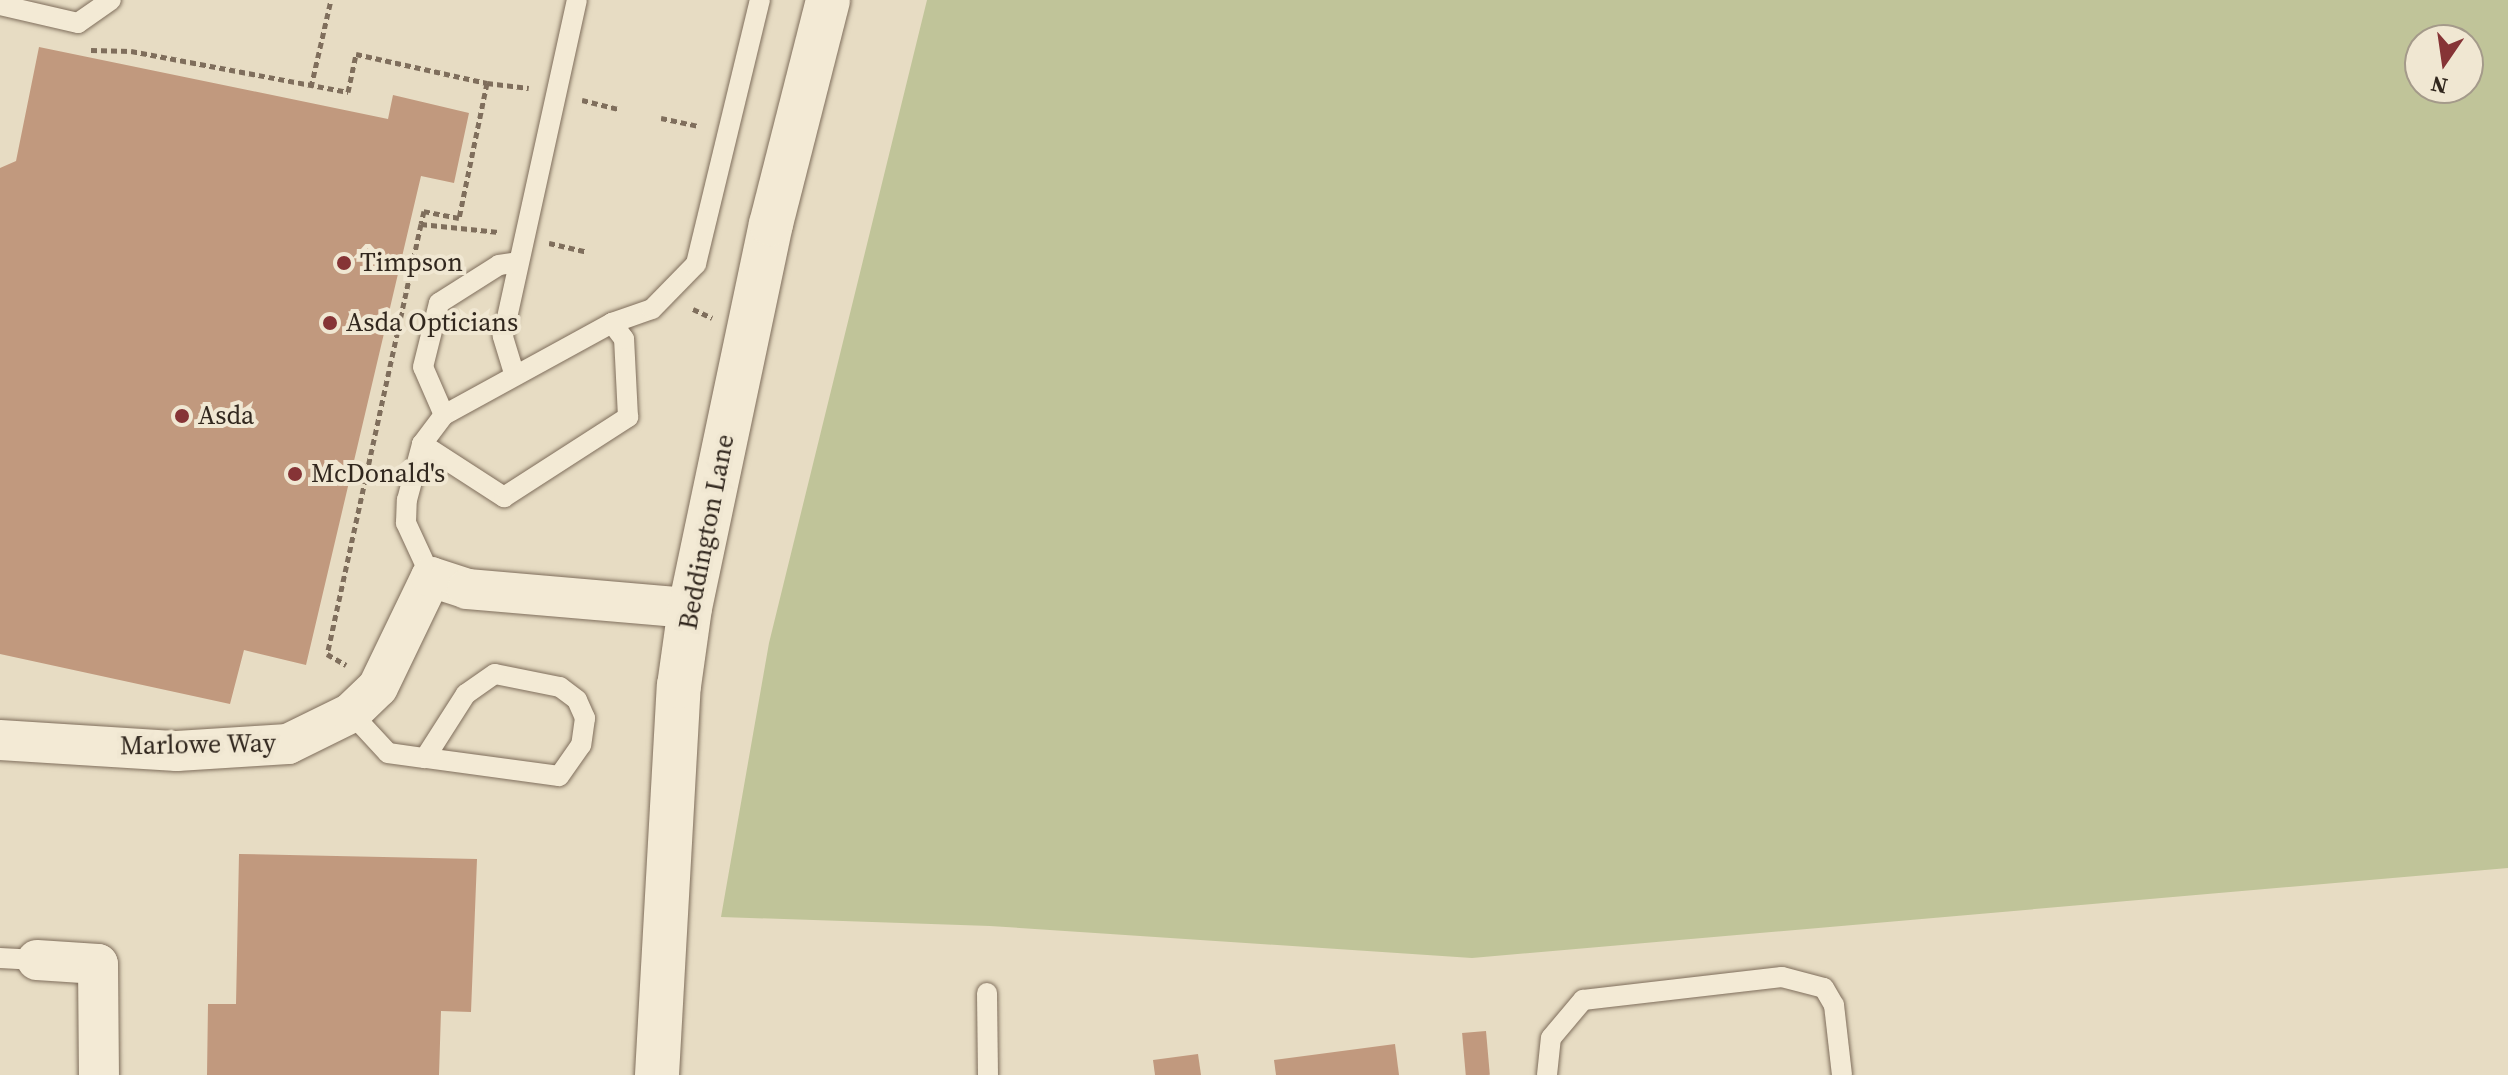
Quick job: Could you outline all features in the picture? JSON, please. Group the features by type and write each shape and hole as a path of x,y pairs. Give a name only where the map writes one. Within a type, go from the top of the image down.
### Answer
{"main road":[{"name":"Beddington Lane","path":"657,1075 679,686 690,608 767,239 828,0"}],"street":[{"path":"431,577 507,593 690,608"},
{"name":"Marlowe Way","path":"0,740 233,750 288,744 351,713 398,655 431,577"},
{"path":"18,959 98,964 99,1075"}],"lane":[{"path":"0,5 78,23 111,0"},
{"path":"514,373 503,336 577,0"},
{"path":"431,577 406,523 422,444 444,415 514,373 612,323 652,309 696,264 760,0"},
{"path":"444,415 423,367 439,303 499,265 518,262"},
{"path":"422,444 504,497 628,417 624,339 612,323"},
{"path":"351,713 388,753 425,758 559,776 581,745 585,718 560,687 495,674 466,694 425,758"},
{"path":"1547,1075 1551,1038 1583,1000 1782,977 1824,988 1834,1005 1842,1075"},
{"path":"987,993 988,1075"}],"path":[{"path":"311,87 331,0"},
{"path":"81,48 132,48 311,87 348,92 356,54 487,83 533,89"},
{"path":"353,670 327,654 421,224 424,211 459,218 487,83"},
{"path":"577,99 619,109"},
{"path":"661,118 729,133"},
{"path":"421,224 500,232"},
{"path":"545,242 587,252"}],"green space":[{"path":"927,0 2508,0 2508,868 1472,958 990,926 721,917 769,643"}],"building":[{"name":"Asda","path":"39,47 388,119 393,95 469,113 454,183 421,176 306,665 244,650 230,704 0,654 0,168 16,161"},
{"path":"239,854 477,859 471,1012 441,1011 439,1075 207,1075 208,1004 236,1004"},
{"path":"1486,1031 1490,1075 1466,1075 1462,1033"},
{"path":"1395,1044 1399,1075 1276,1075 1274,1060"},
{"path":"1198,1054 1201,1075 1155,1075 1153,1060"}],"place":[{"name":"Timpson","path":"344,263"},
{"name":"Asda Opticians","path":"330,323"},
{"name":"Asda","path":"182,416"},
{"name":"McDonald's","path":"295,474"}]}
